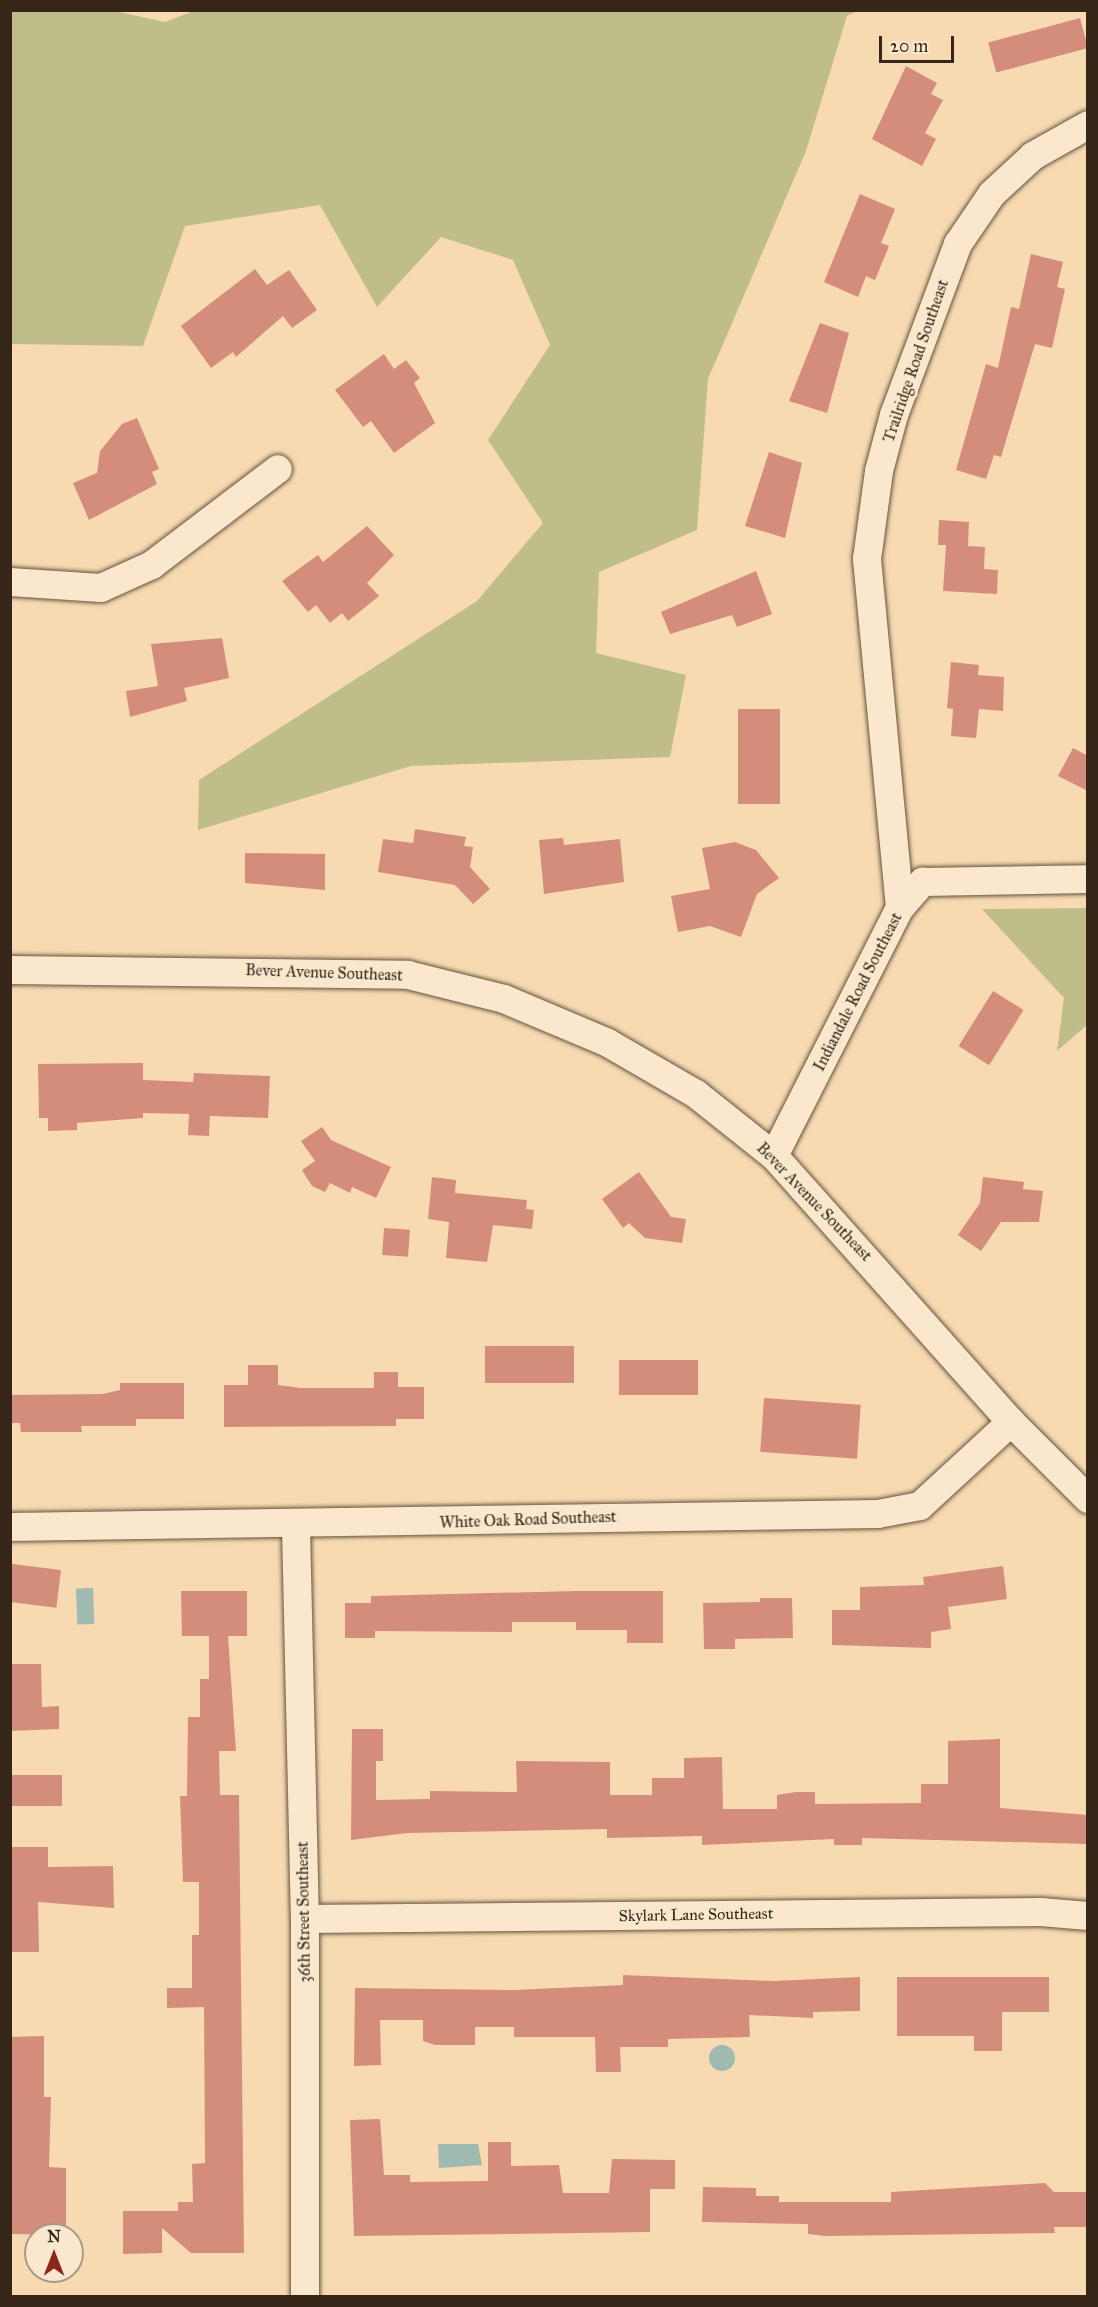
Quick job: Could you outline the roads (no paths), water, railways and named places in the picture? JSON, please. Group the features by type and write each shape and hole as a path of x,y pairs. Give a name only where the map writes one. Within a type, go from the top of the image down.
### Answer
{"street":[{"name":"Trailridge Road Southeast","path":"900,908 867,559 879,471 894,415 958,244 992,194 1033,156 1088,125"},
{"path":"10,582 101,588 152,565 278,469"},
{"name":"Indiandale Road Southeast","path":"774,1156 900,908 924,882 1088,879"},
{"name":"Bever Avenue Southeast","path":"10,970 286,970 408,975 504,999 608,1043 696,1094 774,1156 1011,1422 1088,1499"},
{"name":"White Oak Road Southeast","path":"10,1527 296,1527 878,1514 920,1506 1011,1422"},
{"name":"36th Street Southeast","path":"296,1527 305,1918 305,2296"},
{"name":"Skylark Lane Southeast","path":"305,1918 1029,1912 1088,1916"}],"water":[{"path":"93,1588 94,1624 77,1625 76,1589"},
{"path":"722,2045 731,2049 735,2058 731,2067 722,2071 713,2067 709,2058 713,2049"},
{"path":"438,2144 478,2144 482,2165 439,2168"}]}
